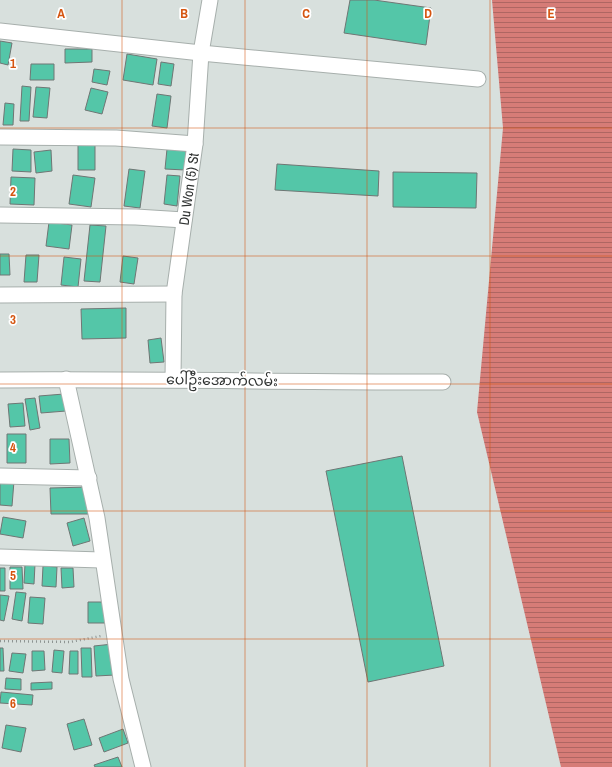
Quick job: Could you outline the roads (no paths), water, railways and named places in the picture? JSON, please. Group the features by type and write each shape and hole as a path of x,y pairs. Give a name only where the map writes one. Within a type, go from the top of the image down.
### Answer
{"street":[{"name":"Du Won (5) St","path":"173,379 174,294 195,144 201,53 210,0"},
{"path":"0,31 201,53 478,79"},
{"path":"0,137 116,138 195,144"},
{"path":"0,215 136,217 184,220"},
{"path":"0,295 174,294"},
{"path":"66,379 89,478 113,633 122,679 143,767"},
{"name":"ပေါ်ဦးအောက်လမ်း","path":"0,380 173,379 227,381 443,382"},
{"path":"0,476 89,478"},
{"path":"0,558 102,560"}]}
